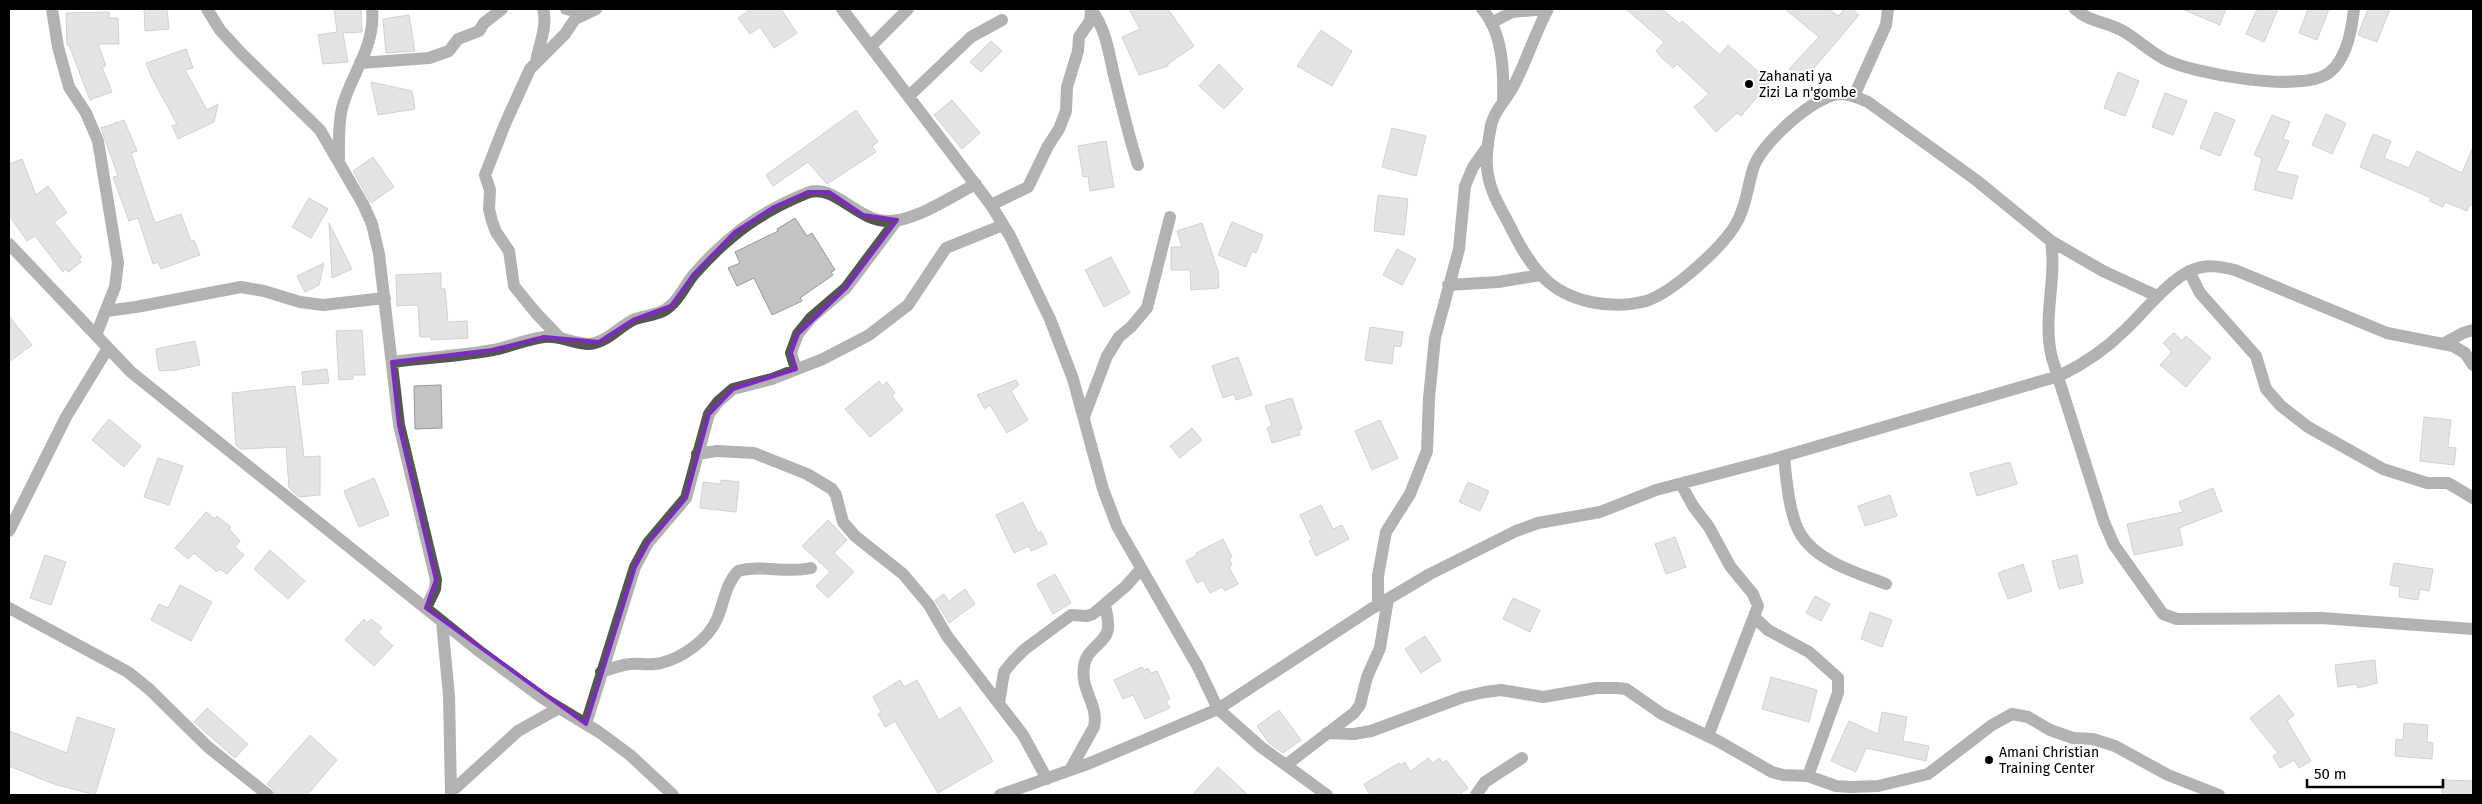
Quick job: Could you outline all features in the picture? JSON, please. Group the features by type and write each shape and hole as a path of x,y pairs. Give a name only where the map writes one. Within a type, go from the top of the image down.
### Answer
{"street":[{"path":"52,9 58,47 68,87 86,114 98,141 118,262 115,287 96,335"},
{"path":"207,9 220,30 242,54 320,130 339,161 372,224 379,254 385,298 399,425 436,580 435,589 426,608"},
{"path":"339,161 338,130 342,108 371,40 372,9"},
{"path":"360,63 429,58 442,55 449,52 458,39 479,32 484,23 502,9"},
{"path":"536,62 539,43 546,22 543,9"},
{"path":"566,9 583,13"},
{"path":"558,336 514,286 509,251 496,232 490,215 490,190 486,177 505,124 530,69 583,13 596,9"},
{"path":"842,9 976,184 1004,224 1050,319 1074,379 1103,488 1116,526 1198,667 1218,709 1261,747 1327,795"},
{"path":"871,46 908,9"},
{"path":"1092,9 1101,23 1126,129 1138,165"},
{"path":"991,205 1028,187 1048,146 1055,138 1066,111 1067,87 1078,52 1079,37 1090,21 1092,9"},
{"path":"1482,9 1497,37 1503,65 1503,102"},
{"path":"1491,23 1512,12 1547,9 1521,72 1493,118 1487,167 1492,192 1521,248 1541,274 1564,293 1601,305 1627,306 1648,300 1689,276 1724,239 1738,221 1755,165 1763,151 1805,111 1823,99 1839,94 1854,96 1868,102 1976,180 2051,241 2103,271 2157,296"},
{"path":"1854,96 1886,25 1888,9"},
{"path":"2075,9 2090,19 2125,32 2163,58 2181,66 2264,81 2291,82 2310,80 2330,72 2340,60 2348,38 2354,9"},
{"path":"909,96 971,37 1002,20"},
{"path":"1286,765 1354,713 1360,705 1367,677 1383,635 1383,602 1379,568 1386,532 1410,494 1427,451 1429,398 1435,338 1459,249 1466,186 1473,167 1489,144"},
{"path":"392,362 492,350 544,337 558,336 588,344 599,342 633,320 661,312 671,306 694,274 735,232 774,207 808,192 819,190 829,192 863,215 889,221 925,210 976,184"},
{"path":"1084,417 1107,356 1119,337 1131,328 1147,308 1170,218"},
{"path":"796,369 791,353 798,334 811,318 846,288 897,220"},
{"path":"586,724 636,567 648,543 686,498 709,414 733,389 824,359 869,335 908,305 946,248 1004,224"},
{"path":"2051,241 2054,276 2048,322 2049,345 2110,537 2165,616 2177,619 2321,618 2473,629"},
{"path":"9,244 131,372 442,622 534,691 630,755 673,795"},
{"path":"1000,795 1070,770 1218,709 1383,602 1430,574 1538,523 1600,512 1656,490 1784,456 2059,376 2077,367 2124,332 2157,296 2189,271 2212,265 2235,270 2387,334 2453,346 2465,353 2473,365"},
{"path":"2189,271 2200,293 2256,356 2266,389 2281,406 2308,427 2383,469 2426,483 2448,483 2473,498"},
{"path":"1448,285 1498,282 1541,274"},
{"path":"106,310 136,307 241,287 323,306 385,298"},
{"path":"2443,344 2463,333 2473,330"},
{"path":"9,531 66,417 108,348"},
{"path":"697,454 717,451 754,453 824,483 836,495 843,522 855,536 903,574 929,605 953,643 1023,735 1047,779"},
{"path":"1784,456 1789,494 1800,534 1812,548 1824,557 1886,584"},
{"path":"1681,484 1693,506 1709,527 1730,566 1753,594 1758,606 1755,618 1745,637 1708,736"},
{"path":"601,672 632,664 660,664 676,658 693,646 708,633 717,620 726,591 738,571 748,568 789,571 811,568"},
{"path":"999,702 1004,672 1025,649 1071,615 1087,616 1105,604 1126,586 1140,569"},
{"path":"1070,770 1096,719 1096,713 1083,682 1084,665 1092,648 1106,636 1108,628 1105,604"},
{"path":"9,608 128,672 150,689 208,747 268,795"},
{"path":"1755,618 1768,630 1809,652 1838,678 1838,693 1808,776"},
{"path":"442,622 449,696 451,793"},
{"path":"1327,733 1354,734 1371,731 1463,697 1485,692 1501,690 1544,697 1596,688 1626,689 1662,714 1708,736 1772,772 1783,775 1808,776 1836,786 1850,787 1878,786 1928,774 1992,726 2012,714 2028,717 2050,730 2073,738 2093,739 2115,746 2168,775 2218,795"},
{"path":"451,793 518,731 559,708"},
{"path":"1476,795 1485,782 1522,758"}],"highlighted area":[{"path":"808,192 829,192 863,215 897,220 846,288 798,334 791,353 796,369 733,389 709,414 686,498 648,543 635,567 586,724 426,608 436,580 399,425 392,362 492,350 544,337 599,342 633,320 671,306 694,274 735,232 774,207"}],"building":[{"path":"144,9 167,9 169,29 145,31"},
{"path":"334,9 361,9 362,32 343,33 348,62 323,64 318,35 337,32"},
{"path":"751,9 781,9 797,33 774,48 760,27 750,34 738,18"},
{"path":"1129,9 1168,9 1194,46 1168,64 1168,66 1139,75 1122,37 1140,29"},
{"path":"1626,9 1662,9 1680,24 1682,21 1720,55 1728,45 1770,82 1741,116 1737,113 1716,132 1694,107 1709,94 1677,64 1673,68 1661,57 1656,51 1664,42"},
{"path":"1785,9 1829,9 1838,16 1845,9 1852,9 1859,15 1803,81 1789,69 1819,37"},
{"path":"2182,9 2226,9 2220,25"},
{"path":"2257,9 2278,9 2264,42 2246,34"},
{"path":"2308,9 2329,9 2317,40 2299,33"},
{"path":"2368,9 2390,9 2377,42 2358,35"},
{"path":"109,12 109,18 118,18 119,44 98,44 106,66 102,67 112,92 90,100 69,45 67,45 66,13"},
{"path":"409,15 415,51 386,53 383,19"},
{"path":"1321,30 1352,51 1332,86 1297,66"},
{"path":"991,41 1002,51 981,72 970,62"},
{"path":"186,49 193,68 185,70 207,110 218,104 214,122 178,139 172,126 177,124 146,63"},
{"path":"1219,64 1243,89 1224,109 1199,86"},
{"path":"2118,72 2139,81 2125,116 2104,108"},
{"path":"371,82 412,91 415,109 378,115"},
{"path":"2165,93 2187,101 2173,135 2152,127"},
{"path":"952,100 980,133 962,149 934,115"},
{"path":"856,110 878,142 872,146 876,152 827,184 808,162 773,186 766,175"},
{"path":"2215,112 2235,120 2220,156 2200,148"},
{"path":"2326,114 2346,123 2332,154 2312,145"},
{"path":"2272,115 2290,122 2283,139 2289,141 2276,171 2298,176 2292,199 2254,190 2262,158 2254,155"},
{"path":"124,120 137,151 131,153 155,223 181,214 191,241 194,240 200,255 161,269 158,262 153,264 138,218 129,221 113,177 118,176 101,128"},
{"path":"1392,128 1426,136 1416,176 1382,167"},
{"path":"2373,134 2391,141 2384,158 2409,168 2417,151 2462,173 2473,147 2473,206 2470,204 2467,211 2445,202 2443,207 2429,201 2431,198 2360,167"},
{"path":"1106,141 1114,187 1090,191 1088,176 1083,177 1078,146"},
{"path":"373,157 394,187 371,203 353,171"},
{"path":"22,159 36,195 48,186 67,213 54,222 82,257 79,259 81,262 68,272 66,269 63,272 35,236 27,241 9,215 9,164"},
{"path":"1378,195 1408,199 1404,235 1374,231"},
{"path":"309,198 328,209 311,238 292,227"},
{"path":"795,218 807,236 812,233 835,270 831,272 833,275 800,298 802,301 772,315 754,278 737,286 728,268 740,263 735,252 778,231 777,229"},
{"path":"1232,222 1263,235 1256,253 1252,251 1246,267 1218,255"},
{"path":"329,223 352,269 332,278"},
{"path":"1202,223 1218,271 1219,288 1191,290 1190,270 1171,270 1171,247 1182,247 1177,231"},
{"path":"1397,249 1416,259 1402,285 1383,275"},
{"path":"1111,257 1130,293 1104,307 1085,270"},
{"path":"324,263 319,285 305,292 297,276"},
{"path":"441,273 441,289 445,289 448,322 467,321 468,338 431,340 431,337 420,337 418,305 397,306 396,275"},
{"path":"9,316 32,345 9,362"},
{"path":"1370,327 1403,332 1401,347 1394,346 1392,364 1365,360"},
{"path":"362,330 365,375 353,375 353,379 339,380 336,331"},
{"path":"2174,333 2182,341 2186,336 2211,358 2186,387 2160,365 2172,352 2163,343"},
{"path":"195,341 200,365 159,371 156,349"},
{"path":"1238,357 1252,395 1236,400 1234,394 1223,398 1212,366"},
{"path":"327,369 329,383 303,385 302,372"},
{"path":"1016,380 1019,385 1011,391 1028,420 1007,433 990,405 985,409 977,395"},
{"path":"879,381 882,386 887,382 895,393 892,396 903,410 870,437 845,409"},
{"path":"441,385 442,428 415,429 414,386"},
{"path":"295,386 304,457 320,456 320,495 299,497 289,488 286,447 240,449 236,445 232,393"},
{"path":"1292,398 1302,429 1299,430 1300,435 1272,443 1267,428 1272,426 1265,406"},
{"path":"2424,417 2451,420 2448,447 2456,448 2454,465 2420,461"},
{"path":"109,419 141,446 124,467 92,440"},
{"path":"1380,420 1398,458 1372,470 1355,431"},
{"path":"1192,428 1202,440 1180,458 1170,446"},
{"path":"158,458 183,466 169,505 144,497"},
{"path":"2010,462 2017,484 1977,496 1970,473"},
{"path":"374,478 389,515 359,527 344,491"},
{"path":"721,480 739,482 736,512 700,508 703,482 721,484"},
{"path":"1468,482 1489,491 1480,511 1459,502"},
{"path":"2213,488 2222,511 2179,528 2183,545 2134,555 2127,524 2183,512 2179,502"},
{"path":"1890,495 1897,516 1865,526 1858,506"},
{"path":"1023,502 1038,533 1041,531 1047,544 1031,551 1029,546 1014,553 996,515"},
{"path":"1321,505 1333,529 1342,525 1349,539 1316,556 1309,541 1312,540 1300,515"},
{"path":"206,512 215,519 217,516 231,527 229,529 240,541 235,547 244,555 227,574 220,569 217,572 194,553 188,559 175,548"},
{"path":"828,520 847,540 834,553 854,572 828,598 816,586 830,572 802,546"},
{"path":"1675,537 1686,567 1666,574 1655,544"},
{"path":"1223,539 1232,557 1229,559 1232,565 1229,567 1238,584 1225,591 1222,587 1210,593 1203,580 1197,583 1186,561 1197,555 1196,553"},
{"path":"270,550 305,581 288,599 254,569"},
{"path":"45,555 66,562 51,605 30,598"},
{"path":"2077,555 2083,583 2059,589 2052,561"},
{"path":"2394,563 2433,569 2429,591 2420,589 2418,600 2399,597 2400,587 2390,585"},
{"path":"2023,564 2032,591 2008,599 1998,573"},
{"path":"1055,574 1071,603 1053,614 1037,584"},
{"path":"180,585 212,602 191,641 151,620 159,604 168,608"},
{"path":"965,589 975,604 949,623 935,600 944,594 949,601"},
{"path":"1815,596 1830,604 1821,621 1806,613"},
{"path":"1513,598 1540,610 1530,632 1503,619"},
{"path":"1870,612 1892,620 1882,647 1861,639"},
{"path":"364,619 367,623 371,619 382,628 378,632 393,646 374,666 345,640"},
{"path":"1425,636 1441,660 1421,673 1405,649"},
{"path":"2375,660 2377,683 2358,688 2356,684 2338,687 2335,665"},
{"path":"1142,667 1144,670 1148,668 1151,673 1157,671 1170,699 1166,701 1170,708 1145,719 1133,695 1123,699 1114,680"},
{"path":"1771,677 1817,690 1809,722 1762,709"},
{"path":"900,680 904,687 917,680 939,720 960,707 993,761 938,793 895,721 885,727 878,714 881,712 873,697"},
{"path":"2279,695 2294,715 2287,721 2311,761 2299,768 2294,760 2280,768 2273,756 2278,753 2250,718"},
{"path":"207,708 248,744 235,758 194,722"},
{"path":"1279,710 1301,740 1283,753 1269,743 1257,726"},
{"path":"1882,712 1907,717 1903,741 1929,746 1926,761 1866,748 1856,772 1831,761 1849,721 1878,734"},
{"path":"77,717 115,729 95,795 54,784 9,766 9,731 67,753"},
{"path":"2404,723 2428,725 2427,742 2433,743 2432,759 2395,756 2396,739 2403,740"},
{"path":"310,735 337,760 307,795 276,795 267,784"},
{"path":"1428,758 1433,763 1439,758 1443,763 1446,760 1468,788 1459,795 1370,795 1364,784 1399,763 1401,765 1405,762 1410,772"},
{"path":"1218,767 1248,795 1192,795"},
{"path":"2442,780 2473,781 2473,795 2442,795"}],"place":[{"name":"Zahanati ya Zizi La n'gombe","path":"1749,84"},
{"name":"Amani Christian Training Center","path":"1989,760"}]}
